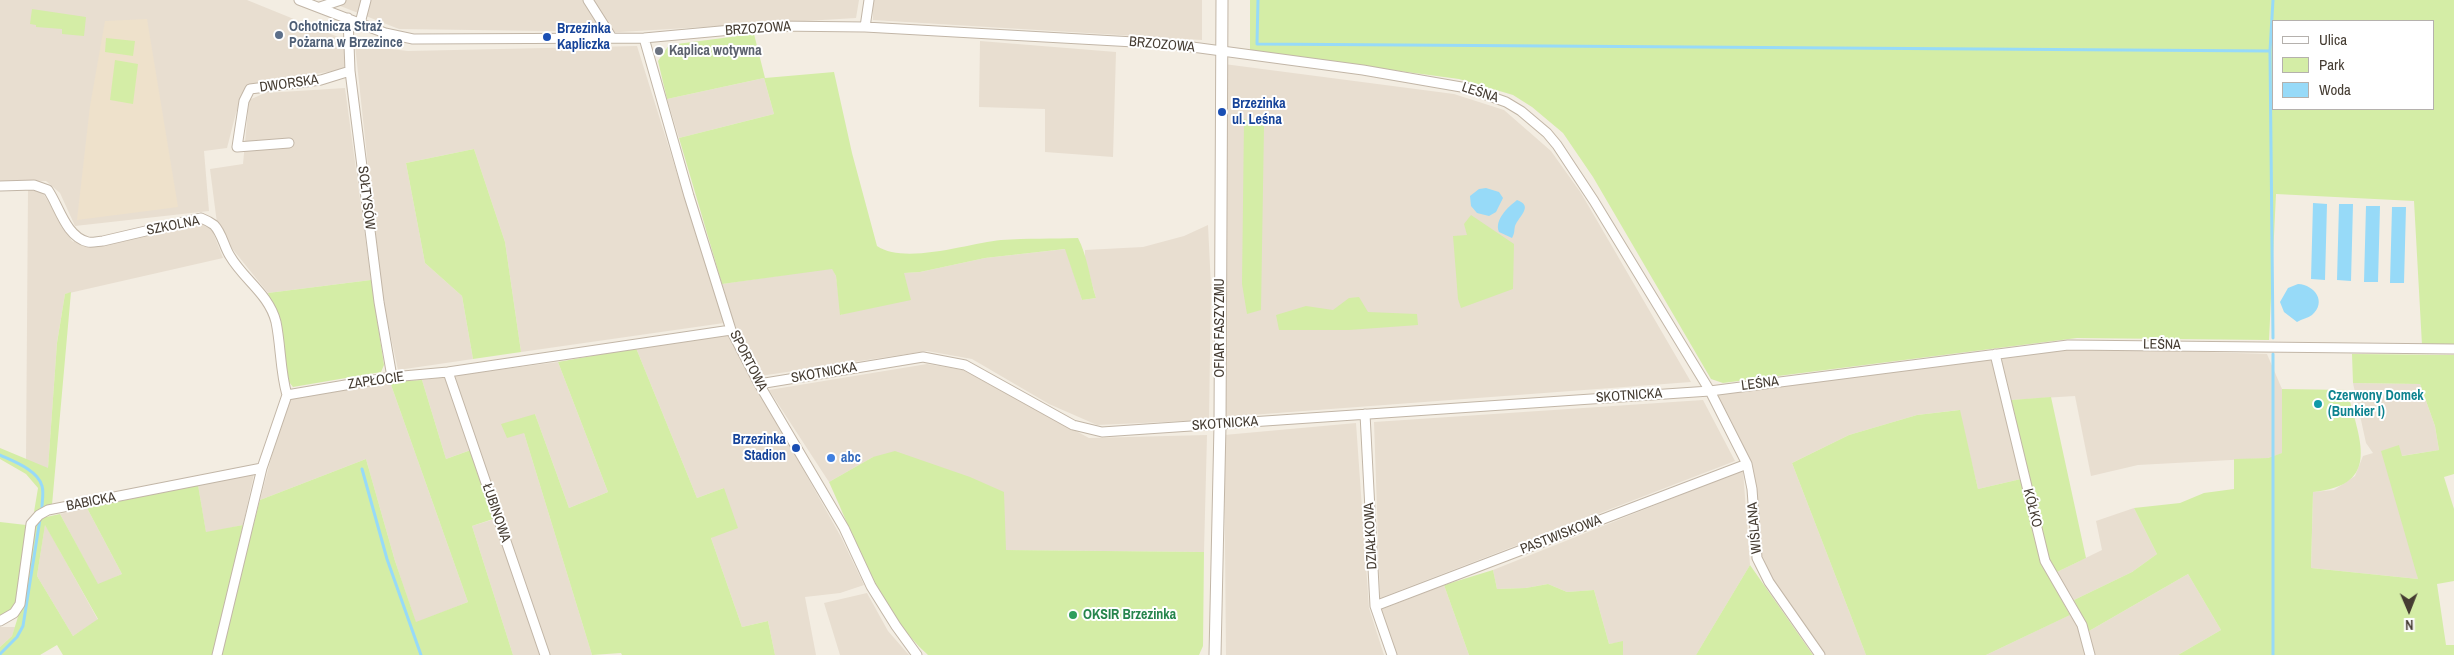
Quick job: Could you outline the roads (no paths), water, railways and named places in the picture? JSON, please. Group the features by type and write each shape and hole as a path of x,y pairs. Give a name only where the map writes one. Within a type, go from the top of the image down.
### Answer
{"street":[{"name":"BRZOZOWA","path":"299,0 385,33 413,39 644,38 775,26 865,28 1170,44 1222,52"},
{"path":"320,7 340,0"},
{"path":"360,23 366,0"},
{"path":"588,0 612,38"},
{"path":"865,28 869,0"},
{"name":"OFIAR FASZYZMU","path":"1215,655 1220,425 1222,0"},
{"name":"SOŁTYSÓW","path":"348,18 350,70 379,302 392,377"},
{"name":"SPORTOWA","path":"644,38 689,196 732,330 759,384 844,528 871,586 917,655"},
{"name":"LEŚNA","path":"1222,52 1364,70 1467,88 1506,102 1521,111 1547,133 1574,169 1710,391 2068,345 2454,349"},
{"name":"DWORSKA","path":"289,143 237,147 244,101 250,89 321,80 350,70"},
{"name":"SZKOLNA","path":"0,186 34,185 48,190 69,228 78,238 88,242 104,241 200,218 208,221 216,227 239,271 258,288 269,305 276,322 283,381 287,395"},
{"name":"ZAPŁOCIE","path":"287,395 392,377 448,372 732,330"},
{"name":"KÓŁKO","path":"1995,354 2045,561 2082,625 2090,655"},
{"name":"SKOTNICKA","path":"759,384 923,357 965,365 1073,425 1102,432 1710,391"},
{"name":"ŁUBINOWA","path":"448,372 545,655"},
{"name":"WIŚLANA","path":"1710,391 1747,464 1752,488 1757,558 1770,582 1820,655"},
{"path":"217,655 262,468 287,395"},
{"name":"DZIAŁKOWA","path":"1365,414 1375,606 1392,655"},
{"name":"PASTWISKOWA","path":"1375,606 1747,464"},
{"name":"BABICKA","path":"0,622 14,613 20,604 31,524 39,515 48,510 262,468"}],"water":[{"path":"1486,188 1499,192 1503,198 1496,212 1489,216 1477,213 1471,206 1470,196 1479,189"},
{"path":"1517,200 1522,202 1525,208 1515,226 1512,238 1499,232 1498,223 1506,210"},
{"path":"2313,203 2327,204 2325,280 2311,279"},
{"path":"2339,204 2353,204 2351,281 2337,280"},
{"path":"2366,206 2380,206 2378,282 2364,282"},
{"path":"2392,207 2406,207 2404,283 2390,283"},
{"path":"2298,284 2309,287 2314,291 2319,300 2319,305 2312,315 2297,322 2284,312 2280,302 2288,288"}],"waterway":[{"path":"1258,0 1257,44 2270,51"},
{"path":"2273,0 2270,51 2273,338"},
{"path":"2273,354 2273,655"},
{"path":"0,455 18,463 36,475 43,488 42,507"},
{"path":"362,469 387,559 421,655"},
{"path":"0,654 17,637 23,626 40,519"}],"place":[{"name":"Ochotnicza Straż Pożarna w Brzezince","path":"279,35"},
{"name":"Brzezinka Kapliczka","path":"547,37"},
{"name":"Kaplica wotywna","path":"659,51"},
{"name":"Brzezinka ul. Leśna","path":"1222,112"},
{"name":"Czerwony Domek (Bunkier I)","path":"2318,404"},
{"name":"Brzezinka Stadion","path":"796,448"},
{"name":"abc","path":"831,458"},
{"name":"OKSIR Brzezinka","path":"1073,615"}]}
